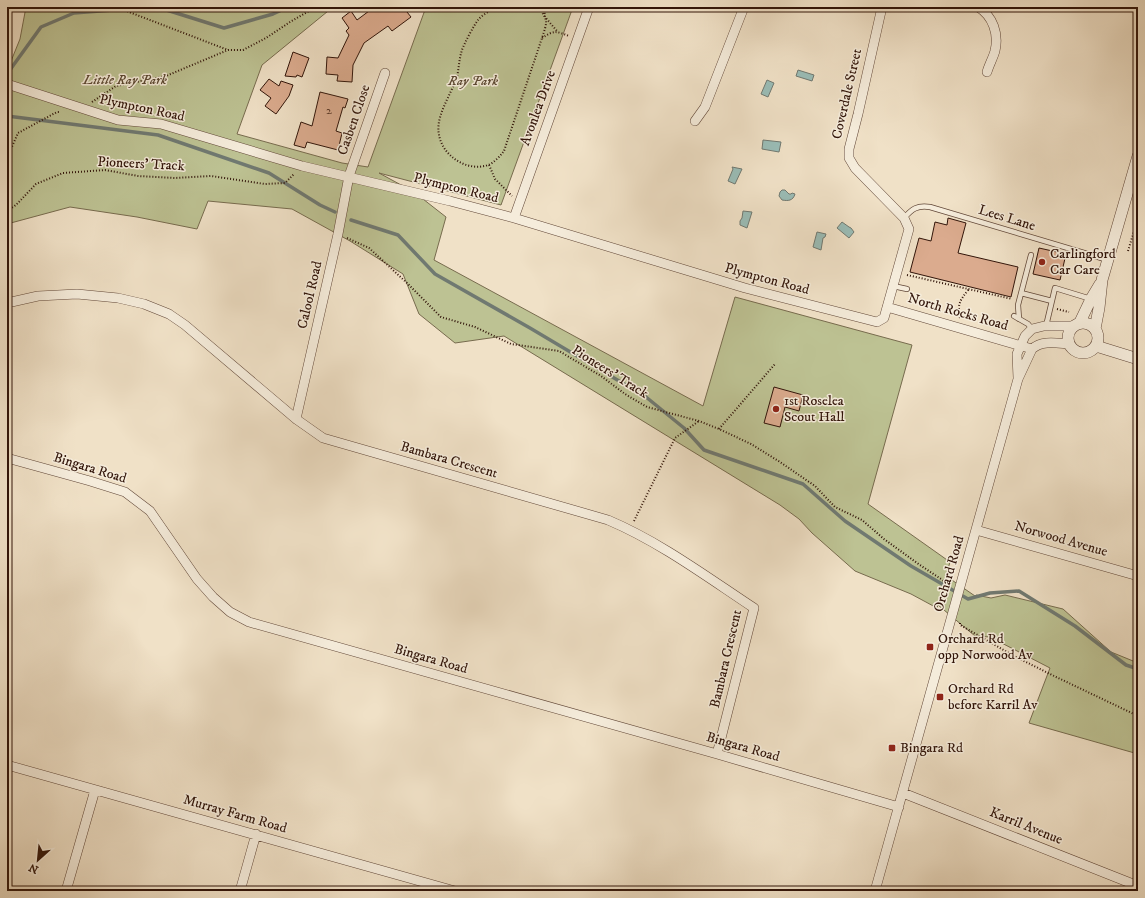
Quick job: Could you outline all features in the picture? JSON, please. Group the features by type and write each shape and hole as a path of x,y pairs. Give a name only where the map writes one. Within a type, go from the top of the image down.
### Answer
{"street":[{"name":"Avonlea Drive","path":"514,218 589,7"},
{"path":"695,121 705,107 744,7"},
{"name":"Coverdale Street","path":"882,7 849,148 849,158 855,168 904,218"},
{"path":"978,7 985,12 992,21 996,39 995,52 987,72"},
{"name":"Casben Close","path":"349,176 385,72"},
{"name":"Plympton Road","path":"7,84 118,120 161,124 302,166 450,200 745,288 877,322 884,318 887,307"},
{"path":"1095,329 1102,280 1138,156"},
{"name":"Calool Road","path":"296,419 338,234 349,176"},
{"path":"887,307 896,287 909,229 904,218"},
{"path":"1032,329 1046,326 1076,324 1090,324 1095,329 1098,337 1096,346 1093,350 1084,353 1075,351 1067,340 1069,330 1076,324 1102,280"},
{"name":"Bambara Crescent","path":"7,303 38,296 77,294 118,298 144,304 169,314 185,325 296,419 323,438 608,520 630,529 676,557 754,608 717,754"},
{"name":"North Rocks Road","path":"887,307 1032,349"},
{"name":"North Rocks Road","path":"1021,346 1025,336 1032,329"},
{"path":"1032,349 1040,344 1069,344"},
{"name":"Orchard Road","path":"1018,379 1017,354 1021,346"},
{"path":"1096,346 1138,359"},
{"name":"Orchard Road","path":"875,891 955,605 956,588 976,530 1018,379 1032,349"},
{"name":"Bingara Road","path":"7,458 125,492 150,511 197,579 213,597 230,612 249,622 899,807"},
{"name":"Norwood Avenue","path":"976,530 1138,576"},
{"name":"Murray Farm Road","path":"7,765 455,891"},
{"path":"66,891 95,790"},
{"name":"Karril Avenue","path":"903,793 1138,886"},
{"path":"240,891 256,834"}],"lane":[{"name":"Lees Lane","path":"904,218 912,210 923,206 930,207 1108,260"},
{"path":"1019,319 1019,300 1030,255"},
{"path":"896,287 907,289"},
{"path":"1046,326 1055,288 1091,300"},
{"path":"1021,293 1052,301"},
{"path":"1014,316 1028,324 1032,329"}],"path":[{"path":"116,7 228,50 243,50 266,38 316,7"},
{"path":"495,7 478,20 462,49 457,78 439,121 439,136 444,148 453,158 465,165 476,167 489,165 504,151 542,38 546,22 544,7"},
{"path":"538,7 557,31 577,39"},
{"path":"542,38 549,33 557,31"},
{"path":"82,109 116,86 166,76 228,50"},
{"path":"7,154 18,133 57,112 63,112"},
{"path":"489,165 495,179 519,203"},
{"name":"Pioneers' Track","path":"7,211 16,205 36,184 63,173 105,170 138,176 175,178 211,176 265,184 285,183 302,166"},
{"path":"1128,251 1137,222"},
{"name":"Pioneers' Track","path":"338,234 369,248 441,317 475,327 512,344 559,351 601,376 625,394 648,407 699,421 751,444 815,486 835,506 862,520 884,539 917,563 956,588"},
{"path":"896,287 903,274 1019,300"},
{"path":"961,321 958,309 960,300 970,290"},
{"path":"1051,308 1069,312"},
{"path":"719,429 774,364"},
{"path":"630,529 675,438 699,421"},
{"path":"955,605 960,624 1007,652 1138,716"}],"green space":[{"path":"26,7 333,7 262,65 237,134 342,163 368,167 426,7 573,7 501,205 379,173 414,192 446,217 434,260 703,406 735,297 912,345 868,504 950,562 946,576 975,596 991,598 1005,595 1063,609 1111,652 1138,663 1138,754 1029,723 1050,668 990,637 975,636 938,605 937,608 911,594 855,571 812,533 799,519 780,505 504,336 455,343 419,314 403,274 350,241 292,209 208,201 197,229 137,217 70,207 7,224 7,71 20,39"}],"water":[{"path":"798,70 814,75 812,81 796,76"},
{"path":"767,80 774,83 768,97 761,94"},
{"path":"763,140 781,142 779,152 762,149"},
{"path":"732,167 742,169 735,184 728,181 733,169"},
{"path":"782,190 785,190 789,194 795,194 793,198 790,200 782,200 779,196"},
{"path":"743,211 752,212 747,228 740,225"},
{"path":"842,222 854,232 849,238 837,228"},
{"path":"817,232 826,234 823,238 821,250 813,247"}],"building":[{"path":"379,7 403,7 411,17 392,31 388,26 364,43 353,65 352,82 337,81 338,75 326,74 327,57 338,58 349,35 346,31 349,28 342,18 351,11 357,20 373,8 374,11"},
{"path":"293,52 309,58 302,77 297,75 296,77 285,76"},
{"path":"269,79 279,86 281,81 293,85 289,96 276,114 265,106 271,98 260,90"},
{"path":"320,92 348,99 345,108 343,107 336,131 342,133 338,150 307,142 305,148 294,145 301,122 312,126"},
{"path":"948,218 966,223 958,253 1018,267 1011,297 910,272 919,238 931,241 935,222 947,225"},
{"path":"1039,248 1066,254 1060,280 1033,274"},
{"name":"1st Roselea Scout Hall","path":"774,387 803,395 799,411 785,407 780,427 764,423"}],"waterway":[{"path":"7,74 41,27 74,13 152,7"},
{"path":"157,7 224,28 273,14 288,7"},
{"path":"7,116 158,135 269,173 320,205 335,212"},
{"path":"351,220 398,235 435,274 646,397 684,428 704,450 803,484 845,521 911,566 968,599 990,593 1019,591 1075,626 1126,665 1138,669"}],"place":[{"name":"Carlingford Car Care","path":"1042,262"},
{"name":"1st Roselea Scout Hall","path":"776,409"},
{"name":"Orchard Rd opp Norwood Av","path":"930,647"},
{"name":"Orchard Rd before Karril Av","path":"940,697"},
{"name":"Bingara Rd","path":"892,748"}],"park label":[{"name":"Little Ray Park","path":"125,80"},
{"name":"Ray Park","path":"473,81"}]}
